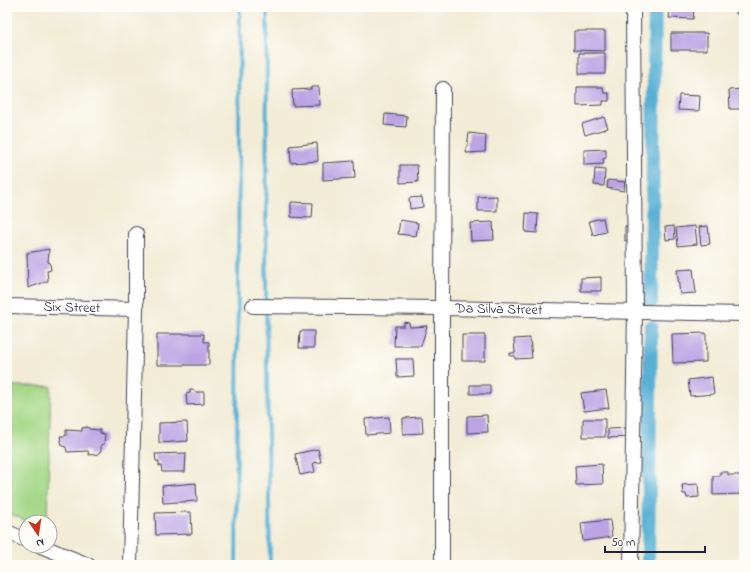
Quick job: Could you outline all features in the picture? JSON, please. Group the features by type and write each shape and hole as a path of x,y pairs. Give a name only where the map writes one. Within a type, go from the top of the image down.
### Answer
{"street":[{"path":"631,565 635,311 633,7"},
{"path":"442,565 443,88"},
{"path":"129,565 136,308 136,234"},
{"name":"Six Street","path":"7,306 136,308"},
{"name":"Da Silva Street","path":"253,306 635,311 744,314"},
{"path":"7,532 18,537"},
{"path":"58,553 88,565"}],"green space":[{"path":"7,386 51,386 47,514 18,514 18,518 7,513"}],"building":[{"path":"670,7 694,7 693,19 669,18"},
{"path":"737,7 744,7 744,14 736,14"},
{"path":"574,31 605,31 605,51 574,50"},
{"path":"671,33 707,33 707,50 671,50"},
{"path":"579,53 605,53 605,74 579,74"},
{"path":"311,87 319,87 320,105 293,106 292,90 311,89"},
{"path":"577,87 603,87 604,93 609,93 609,101 603,101 603,105 577,106"},
{"path":"744,89 744,109 730,109 729,90"},
{"path":"679,95 700,96 699,111 678,110"},
{"path":"385,114 407,116 406,127 384,125"},
{"path":"604,117 608,128 585,135 582,124"},
{"path":"469,133 486,135 485,152 466,153"},
{"path":"317,143 318,161 291,163 290,146"},
{"path":"606,149 606,158 603,159 604,164 584,165 584,150"},
{"path":"354,161 355,178 323,180 323,163"},
{"path":"400,165 417,165 418,182 400,183"},
{"path":"595,169 605,170 604,186 594,185"},
{"path":"608,180 625,182 624,191 607,188"},
{"path":"497,196 497,211 478,211 478,197"},
{"path":"422,197 423,207 410,209 409,198"},
{"path":"291,202 313,203 312,218 291,217"},
{"path":"526,213 538,214 537,233 525,232"},
{"path":"603,218 606,232 593,235 589,221"},
{"path":"400,220 418,223 416,236 398,234"},
{"path":"493,222 494,240 471,241 470,223"},
{"path":"625,226 635,226 635,241 625,241"},
{"path":"674,226 675,239 666,240 665,227"},
{"path":"695,226 697,244 678,246 676,228"},
{"path":"708,226 710,244 701,245 699,227"},
{"path":"49,249 48,262 51,270 47,271 48,281 28,288 27,253"},
{"path":"693,269 696,293 680,294 677,270"},
{"path":"601,277 601,291 581,291 581,278"},
{"path":"404,322 409,323 410,327 427,326 421,346 394,346 395,326 404,326"},
{"path":"300,331 314,331 314,348 299,348"},
{"path":"706,333 706,362 673,363 672,334"},
{"path":"157,334 204,334 204,342 209,342 209,365 157,365"},
{"path":"462,335 485,335 485,361 462,361"},
{"path":"530,338 532,358 515,359 515,356 510,356 510,353 515,353 514,339"},
{"path":"396,359 413,359 414,376 397,377"},
{"path":"712,377 714,394 690,396 688,380"},
{"path":"470,385 490,385 490,394 470,394"},
{"path":"190,389 193,389 195,392 204,392 204,404 187,405 186,394 190,393"},
{"path":"606,390 609,408 584,411 581,393"},
{"path":"487,415 488,432 467,433 467,416"},
{"path":"389,417 390,433 366,435 365,419"},
{"path":"422,417 423,433 403,434 403,418"},
{"path":"583,419 605,419 605,437 583,437"},
{"path":"187,422 188,441 159,443 159,423"},
{"path":"88,427 89,429 100,430 100,433 105,434 104,444 101,445 101,451 99,454 89,455 88,451 67,452 66,447 62,446 60,436 66,436 66,430 82,431 82,428"},
{"path":"626,428 627,437 608,438 608,429"},
{"path":"318,449 321,462 313,463 315,472 300,475 295,454"},
{"path":"186,453 185,472 162,472 159,462 156,461 155,454"},
{"path":"602,464 603,484 576,485 575,466"},
{"path":"720,472 728,472 728,475 741,475 742,494 713,495 713,476 720,476"},
{"path":"196,483 197,501 163,503 162,486"},
{"path":"698,484 699,497 687,498 686,494 683,494 682,485"},
{"path":"191,512 192,534 156,535 155,513"},
{"path":"610,520 612,537 583,541 581,523"}],"waterway":[{"path":"236,565 240,7"},
{"path":"267,7 266,306 270,565"},
{"path":"651,302 655,7"},
{"path":"648,565 651,327"}]}
